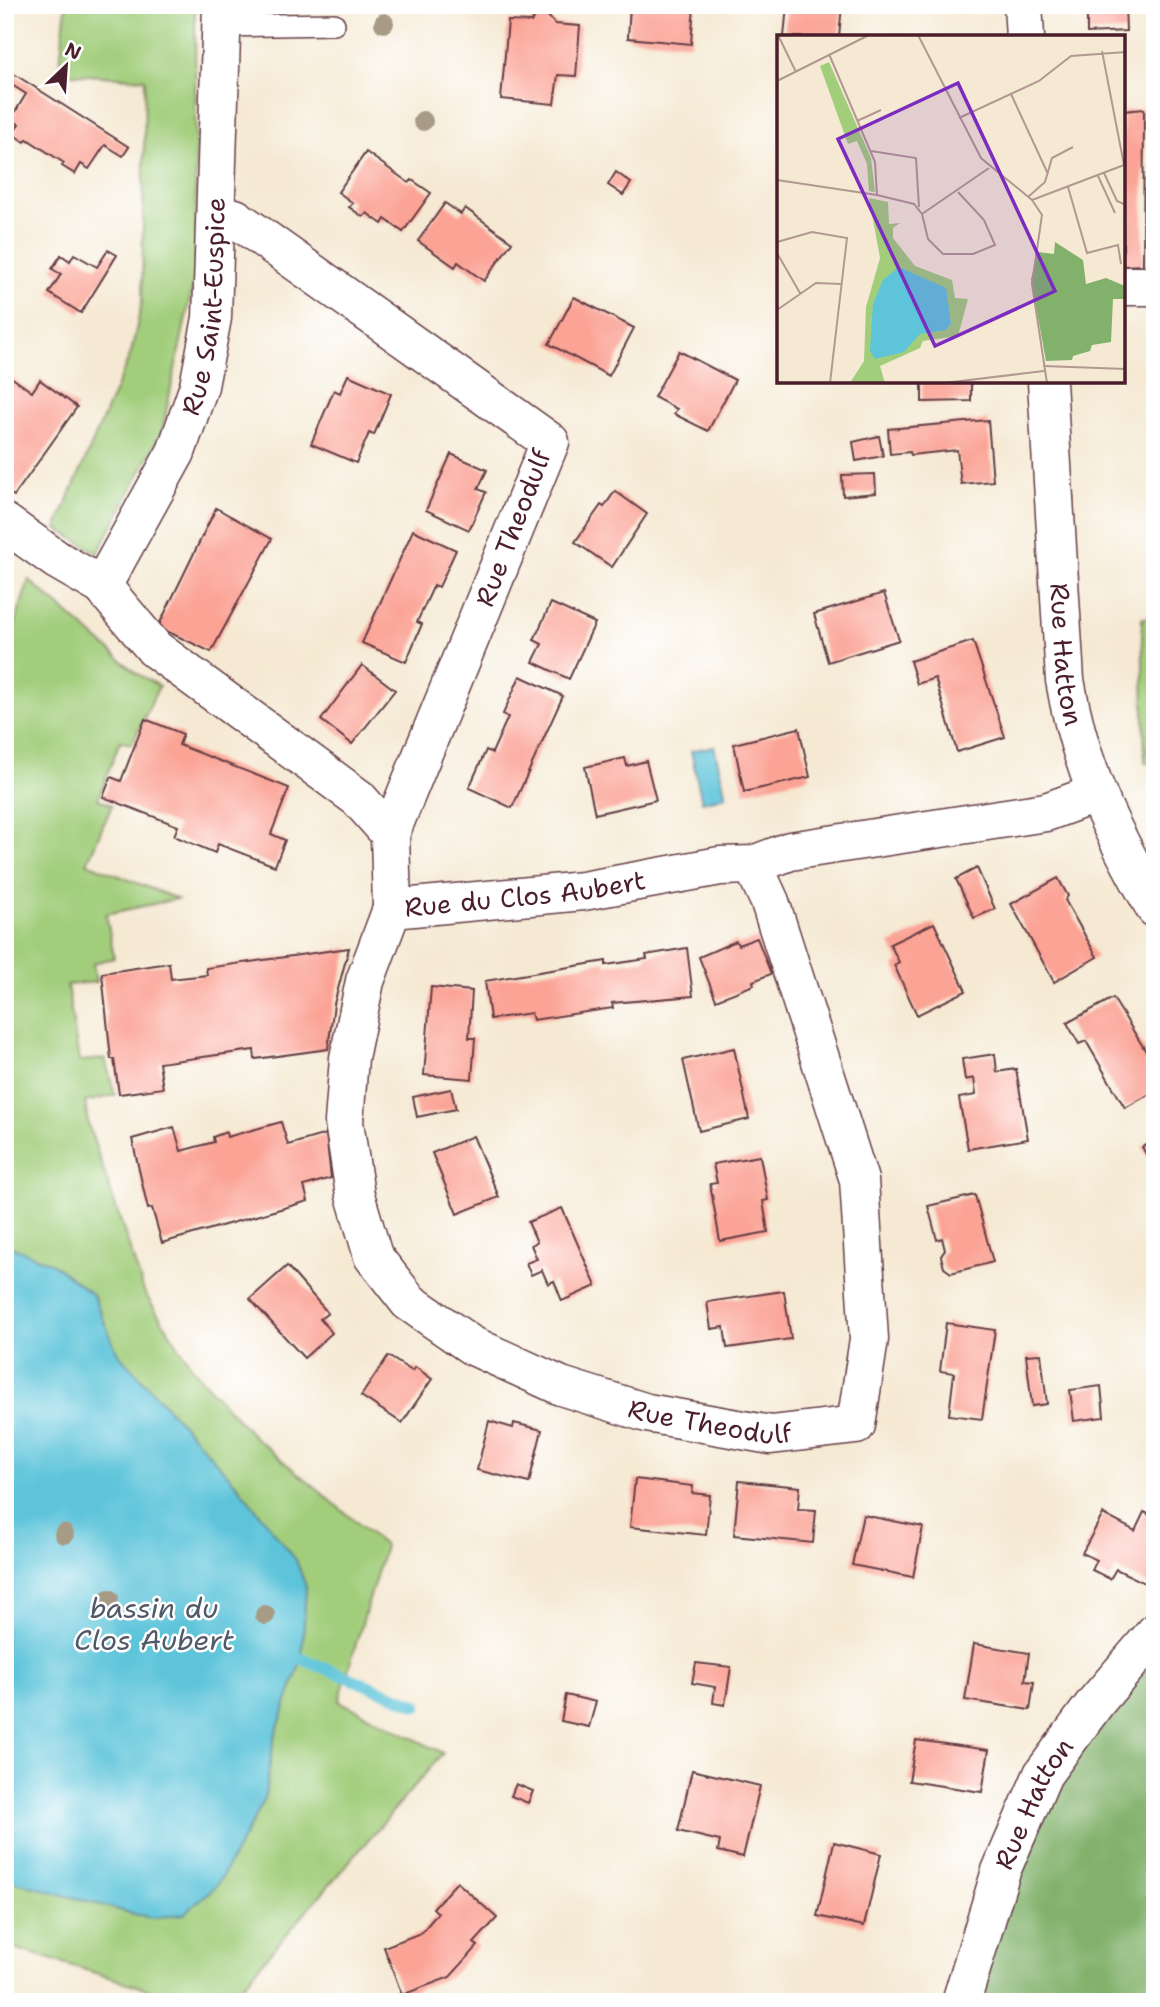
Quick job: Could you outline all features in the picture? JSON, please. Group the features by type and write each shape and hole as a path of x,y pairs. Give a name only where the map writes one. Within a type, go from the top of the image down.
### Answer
{"street":[{"path":"1023,5 1025,35"},
{"name":"Rue Saint-Euspice","path":"102,586 176,452 199,386 212,318 223,16"},
{"name":"Rue Theodulf","path":"215,214 235,218 550,442 390,834"},
{"path":"1125,286 1155,286"},
{"name":"Rue Hatton","path":"1048,383 1065,680 1072,718 1095,794 1113,834 1155,908"},
{"path":"5,523 57,560 102,586 155,649 358,798 390,834"},
{"name":"Rue du Clos Aubert","path":"390,834 389,917 583,891 720,866 753,864 790,851 1045,812 1095,794"},
{"name":"Rue Theodulf","path":"389,917 362,994 349,1058 344,1122 355,1195 373,1256 410,1302 471,1345 561,1386 647,1413 771,1435 856,1424 869,1339 859,1180 770,902 753,864"},
{"name":"Rue Hatton","path":"961,2002 1001,1871 1043,1774 1096,1702 1155,1633"}],"lane":[{"path":"223,16 334,24"}],"green space":[{"path":"66,5 195,5 196,270 162,431 98,553 56,528 131,353 142,302 145,79 59,73"},
{"path":"29,580 136,673 159,686 132,744 120,741 98,799 112,805 87,863 177,899 106,914 114,958 93,963 96,982 67,985 79,1061 105,1059 115,1095 85,1102 88,1124 145,1294 196,1373 252,1435 385,1546 339,1701 443,1753 228,2002 189,2002 5,1945 5,655"},
{"path":"1142,618 1155,618 1155,763 1145,763"},
{"path":"1155,1657 1155,2002 969,2002 1017,1825"}],"water":[{"path":"714,746 726,796 702,802 691,751"},
{"name":"bassin du Clos Aubert","path":"5,1244 53,1264 93,1295 117,1352 237,1485 296,1560 306,1587 302,1658 274,1739 264,1801 217,1885 184,1914 152,1918 5,1879"}],"building":[{"path":"630,5 694,5 691,44 628,38"},
{"path":"787,5 842,5 839,35 784,35"},
{"path":"1087,5 1125,5 1126,31 1087,33"},
{"path":"547,15 555,24 580,26 576,76 558,75 554,104 501,99 508,21 531,22 536,16"},
{"path":"14,74 129,147 123,156 105,145 89,169 81,164 75,174 62,166 64,163 27,139 25,142 12,134 19,124 11,119 26,94 9,83"},
{"path":"1144,109 1143,265 1125,266 1125,111"},
{"path":"366,152 409,183 412,180 431,193 403,232 385,219 382,224 367,213 363,217 349,207 353,203 338,192"},
{"path":"616,172 631,183 623,195 608,185"},
{"path":"445,203 461,214 465,208 512,242 484,281 458,262 455,267 418,241"},
{"path":"108,250 117,255 81,313 49,293 61,274 52,269 61,255 70,261 74,254 97,267"},
{"path":"574,297 634,328 609,376 549,344"},
{"path":"679,351 735,380 708,431 674,414 677,409 654,397"},
{"path":"348,375 391,394 374,435 369,433 356,463 311,444 334,390 340,393"},
{"path":"11,377 32,392 40,380 77,407 14,496 5,490 5,385"},
{"path":"922,383 971,383 971,401 922,402"},
{"path":"988,420 993,481 961,484 957,450 911,455 910,452 890,454 888,429"},
{"path":"879,436 883,456 856,461 853,442"},
{"path":"451,454 487,470 478,489 486,492 469,530 426,510"},
{"path":"875,474 876,493 843,496 842,475"},
{"path":"615,491 647,514 612,567 575,542 601,505 604,507"},
{"path":"216,508 272,539 211,652 158,627"},
{"path":"413,530 456,550 439,587 434,585 417,622 422,624 406,662 362,643"},
{"path":"884,593 899,640 828,662 814,614"},
{"path":"551,603 595,623 569,679 533,662 542,644 534,640"},
{"path":"973,641 1005,737 957,752 935,678 917,684 910,661"},
{"path":"362,665 395,690 352,744 321,720"},
{"path":"520,676 563,696 512,808 469,788 486,750 492,753 508,717 503,714"},
{"path":"145,719 183,734 179,745 289,788 271,834 285,840 275,866 218,844 215,853 174,836 178,826 103,797 111,777 121,781"},
{"path":"799,728 810,777 744,792 734,744"},
{"path":"625,758 627,766 646,761 656,800 595,814 585,767"},
{"path":"977,868 995,909 974,918 956,879"},
{"path":"1058,878 1068,896 1065,900 1097,957 1054,982 1011,904"},
{"path":"934,923 966,991 917,1015 894,965 899,962 890,944"},
{"path":"757,938 771,974 753,981 754,985 716,1000 699,957 736,941 738,945"},
{"path":"349,948 334,1004 328,1049 255,1059 254,1050 159,1063 163,1088 119,1094 114,1059 111,1059 102,973 169,963 171,979 207,975 206,968"},
{"path":"687,948 693,996 612,1003 613,1008 533,1020 531,1013 490,1019 485,981 606,961 606,965 647,959 646,955"},
{"path":"431,987 472,991 469,1038 475,1038 472,1079 424,1075"},
{"path":"1113,998 1155,1066 1155,1091 1125,1108 1086,1041 1079,1044 1067,1023"},
{"path":"734,1048 749,1119 699,1131 683,1060"},
{"path":"995,1054 997,1072 1016,1069 1028,1139 968,1149 959,1098 976,1095 974,1078 965,1080 962,1059"},
{"path":"451,1089 456,1109 417,1117 413,1097"},
{"path":"281,1122 288,1145 326,1134 331,1178 304,1186 308,1201 162,1243 152,1208 148,1209 132,1139 174,1127 181,1151 214,1142 213,1137 226,1132 227,1137"},
{"path":"473,1136 499,1197 457,1214 432,1153"},
{"path":"1155,1140 1155,1170 1142,1147"},
{"path":"760,1156 768,1200 763,1201 768,1232 720,1241 710,1184 717,1183 713,1164"},
{"path":"975,1195 993,1262 951,1273 944,1268 941,1256 945,1250 942,1238 937,1240 928,1206"},
{"path":"562,1208 596,1286 562,1301 554,1281 548,1284 542,1270 531,1275 526,1263 537,1259 531,1245 537,1242 528,1222"},
{"path":"287,1266 328,1313 320,1319 332,1333 304,1358 250,1299"},
{"path":"784,1291 791,1339 727,1348 724,1327 711,1329 707,1302"},
{"path":"946,1323 995,1330 982,1419 949,1415 954,1373 940,1371"},
{"path":"1041,1354 1047,1404 1032,1406 1026,1355"},
{"path":"388,1356 412,1371 415,1367 432,1379 402,1423 361,1396"},
{"path":"1101,1386 1104,1417 1074,1421 1070,1390"},
{"path":"489,1421 513,1428 514,1423 542,1430 529,1483 477,1470"},
{"path":"635,1479 693,1486 692,1493 710,1495 706,1535 630,1527"},
{"path":"739,1481 800,1487 798,1509 816,1510 813,1543 734,1535"},
{"path":"1144,1512 1155,1517 1155,1588 1116,1569 1110,1579 1092,1570 1097,1560 1082,1553 1103,1514 1135,1531"},
{"path":"863,1515 923,1527 913,1577 852,1565"},
{"path":"974,1644 1029,1653 1025,1681 1034,1682 1030,1710 965,1700"},
{"path":"696,1663 731,1667 725,1705 713,1703 715,1687 692,1683"},
{"path":"566,1695 596,1702 589,1727 561,1721"},
{"path":"916,1740 989,1750 982,1792 909,1781"},
{"path":"692,1770 760,1786 743,1857 718,1851 720,1841 678,1831"},
{"path":"516,1784 533,1791 528,1803 511,1796"},
{"path":"834,1842 881,1854 864,1926 817,1916"},
{"path":"457,1882 497,1918 474,1943 478,1946 450,1977 402,1995 384,1947 421,1933 438,1913 433,1908"}],"waterway":[{"path":"287,1653 417,1705"}]}
